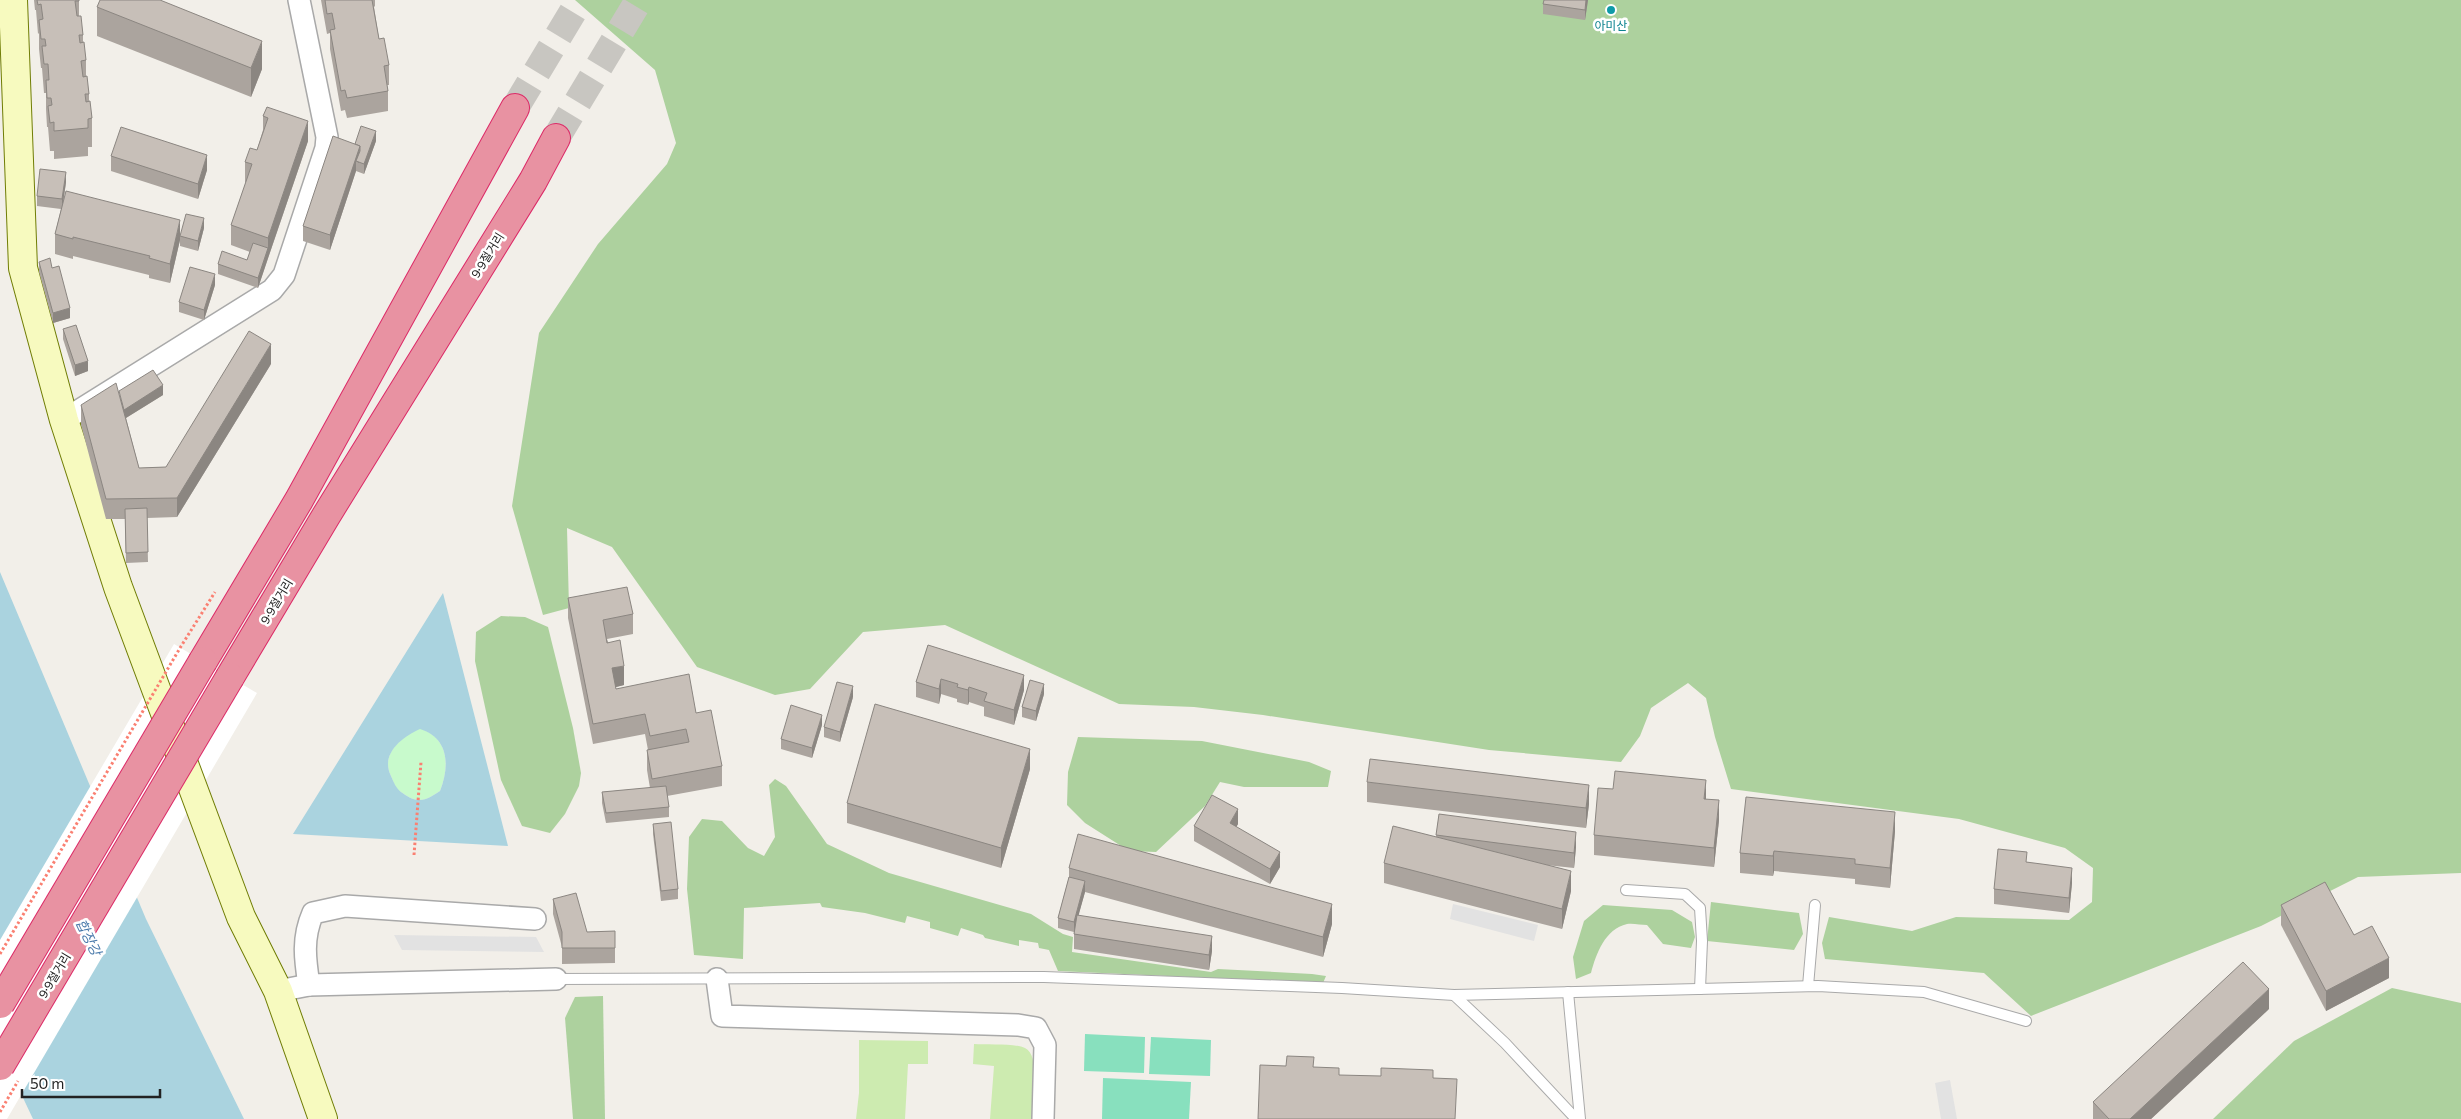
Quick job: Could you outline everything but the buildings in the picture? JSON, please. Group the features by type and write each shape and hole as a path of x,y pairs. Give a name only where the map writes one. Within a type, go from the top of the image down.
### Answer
{"highway":[{"path":"0,1004 299,500 515,108"},
{"name":"9·9절거리","path":"0,1066 326,516 533,181 556,138"}],"street":[{"path":"13,0 24,268 64,420 118,587 241,917 278,991 323,1119"},
{"path":"64,420 272,290 284,275 326,148 327,137 299,0"},
{"path":"309,985 304,953 307,926 313,913 345,906 535,919"},
{"path":"278,991 309,985 556,979"},
{"path":"716,979 722,1016 1008,1024 1036,1028 1045,1045 1043,1119"}],"lane":[{"path":"1626,890 1685,894 1700,908 1702,941 1700,989"},
{"path":"1808,986 1815,905"},
{"path":"556,979 1044,977 1342,988 1454,995 1808,986 1924,992 2026,1021"},
{"path":"1568,992 1580,1119"},
{"path":"1454,995 1505,1043 1576,1119"}],"path":[{"path":"0,954 180,648"},
{"path":"414,855 420,762"}],"green space":[{"path":"575,0 2461,0 2461,873 2358,877 2261,926 2031,1016 1984,973 1825,959 1822,943 1829,917 1912,931 1956,917 2069,920 2092,902 2093,868 2065,848 1959,819 1731,789 1715,737 1706,698 1688,683 1651,708 1640,736 1621,762 1489,750 1263,715 1194,707 1119,704 945,625 863,632 810,689 775,695 697,667 612,547 567,528 569,608 543,615 512,506 539,333 598,244 667,164 676,143 655,70"},
{"path":"501,616 525,617 548,627 573,728 581,773 579,786 565,814 550,833 522,826 501,780 475,661 476,632"},
{"path":"420,728 437,739 445,754 446,763 440,791 422,800 410,798 397,789 388,768 388,760 395,747 406,736"},
{"path":"1078,737 1202,741 1309,762 1331,771 1328,787 1244,787 1220,782 1205,806 1156,852 1129,851 1085,823 1067,805 1068,772"},
{"path":"775,779 786,786 827,844 889,873 1031,914 1063,934 1073,937 1072,952 1211,972 1218,969 1326,976 1323,983 1058,971 1049,950 1039,948 1038,943 1019,940 1019,946 985,938 983,935 961,928 958,936 930,928 930,922 907,916 905,923 865,913 822,907 820,903 744,908 743,959 694,955 687,889 689,837 702,819 722,821 748,848 764,856 775,837 769,785"},
{"path":"1711,902 1799,913 1803,934 1794,950 1707,941"},
{"path":"1603,905 1672,910 1692,922 1695,937 1691,948 1663,944 1647,925 1627,924 1619,927 1607,937 1599,950 1591,973 1576,979 1573,957 1584,921"},
{"path":"2392,988 2461,1003 2461,1119 2213,1119 2294,1041"},
{"path":"603,996 605,1119 573,1119 565,1018 575,997"},
{"path":"1085,1034 1145,1037 1144,1073 1084,1071"},
{"path":"1151,1037 1211,1040 1210,1076 1149,1074"},
{"path":"859,1040 928,1041 928,1064 908,1064 905,1119 856,1119 859,1093"},
{"path":"974,1044 1015,1045 1025,1048 1030,1052 1035,1069 1032,1119 990,1119 994,1066 973,1064"},
{"path":"1103,1078 1191,1082 1189,1119 1102,1119"}],"shaded area":[{"path":"1453,904 1538,925 1534,941 1450,919"},
{"path":"394,935 536,937 544,952 402,950"},
{"path":"1950,1080 1957,1119 1941,1119 1935,1083"}],"water":[{"name":"합장강","path":"0,572 146,919 244,1119 33,1119 0,1049"},
{"path":"443,593 508,846 293,834","holes":["420,729 430,733 437,739 445,754 446,763 443,782 440,791 430,797 419,800 410,798 396,787 388,768 388,760 395,747 406,737"]}],"pier":[{"path":"174,644 257,693 7,1119 0,1119 0,940"}],"tunnel":[{"path":"515,108 580,0"},
{"path":"556,138 639,0"}],"place":[{"name":"아미산","path":"1611,10"}]}
